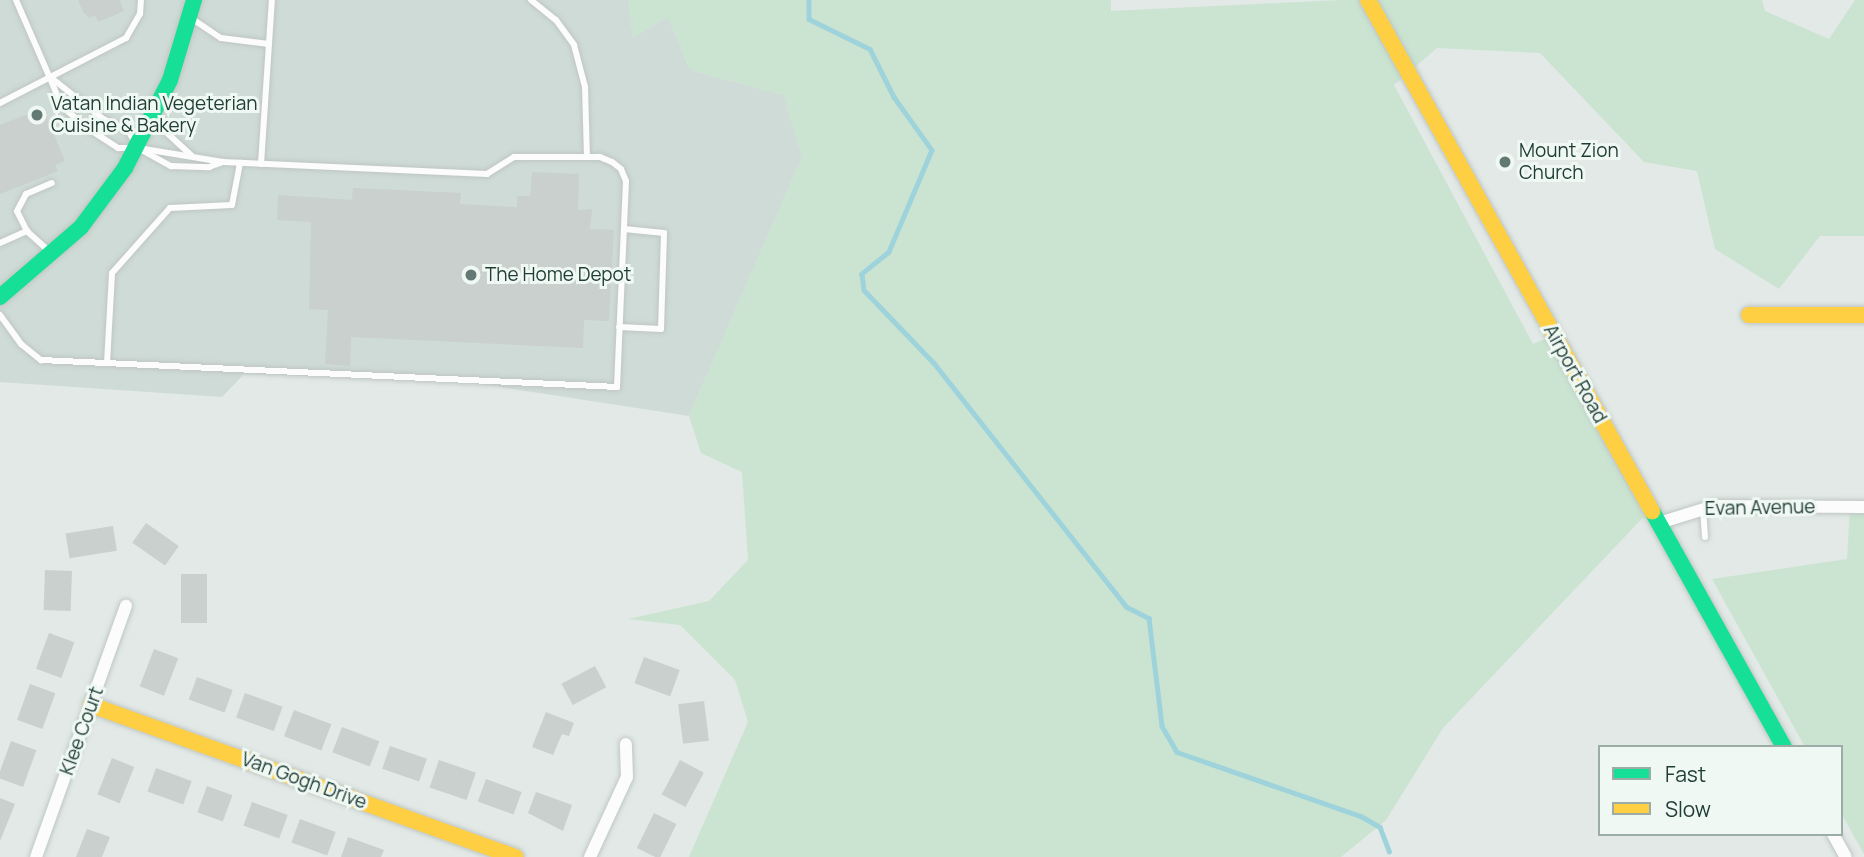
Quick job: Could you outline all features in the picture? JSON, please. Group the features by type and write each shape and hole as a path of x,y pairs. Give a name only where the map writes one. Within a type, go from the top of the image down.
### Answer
{"street":[{"path":"0,297 53,254 104,197 138,148 153,120 191,18 194,0"},
{"name":"Airport Road","path":"1368,0 1783,745"},
{"path":"1749,315 1864,315"},
{"name":"Evan Avenue","path":"1659,523 1703,507 1864,507"},
{"name":"Klee Court","path":"36,857 126,606"},
{"name":"Van Gogh Drive","path":"92,705 516,857"},
{"path":"590,857 628,777 626,744"},
{"path":"1834,836 1846,857"}],"lane":[{"path":"0,316 21,344 41,360 617,387 626,181 621,169 600,157 514,157 487,174 223,162 138,148 118,148 88,128 61,105 16,0"},
{"path":"0,103 34,89 49,76 76,60 126,38 141,14 141,0"},
{"path":"261,164 272,0"},
{"path":"531,0 556,20 574,45 586,87 587,157"},
{"path":"191,18 221,38 269,44"},
{"path":"49,76 103,119 128,130 138,148 171,166 209,167 223,162"},
{"path":"153,120 192,156"},
{"path":"107,363 112,273 170,208 232,205 240,163"},
{"path":"52,183 26,194 16,211 27,231 53,254"},
{"path":"619,327 661,329 664,233 624,229"},
{"path":"0,243 27,231"},
{"path":"1703,507 1705,537"}],"shaded area":[{"path":"0,0 628,0 633,37 668,17 690,70 784,95 802,157 689,416 455,380 244,374 222,397 0,382"}],"green space":[{"path":"628,0 1111,0 1111,11 1341,0 1762,0 1765,11 1829,39 1855,0 1864,0 1864,236 1820,236 1779,289 1715,249 1697,171 1644,162 1540,53 1437,48 1394,85 1533,344 1552,336 1654,506 1443,728 1386,820 1341,857 689,857 748,722 735,680 680,625 628,619 709,601 748,560 742,472 701,453 689,416 802,157 784,95 690,70 668,17 633,37"},
{"path":"1850,508 1864,508 1864,854 1843,817 1843,745 1804,745 1712,579 1847,559"}],"building":[{"path":"78,0 120,0 124,11 98,22 95,15 89,18 83,12"},
{"path":"43,108 65,161 55,165 58,171 0,194 0,125"},
{"name":"The Home Depot","path":"532,172 579,174 578,210 592,209 590,229 614,230 609,321 584,320 583,348 351,337 350,366 325,364 328,310 309,309 311,222 277,220 278,195 352,200 353,188 461,193 460,204 517,207 517,196 530,196"},
{"path":"146,523 179,546 165,566 132,543"},
{"path":"113,526 117,551 70,558 66,534"},
{"path":"45,570 72,571 71,611 44,610"},
{"path":"181,574 207,574 207,623 181,623"},
{"path":"49,633 74,642 61,678 36,669"},
{"path":"154,649 178,658 164,696 140,686"},
{"path":"644,657 680,670 670,696 634,683"},
{"path":"595,666 606,687 573,705 561,684"},
{"path":"197,677 233,690 224,713 189,700"},
{"path":"30,684 55,693 42,729 17,720"},
{"path":"245,693 283,707 274,731 236,717"},
{"path":"704,701 709,741 683,744 678,704"},
{"path":"294,710 331,724 321,750 284,736"},
{"path":"546,712 574,723 569,736 562,734 553,755 532,747"},
{"path":"342,727 379,741 370,767 332,752"},
{"path":"11,741 36,750 23,787 0,778"},
{"path":"390,746 427,759 419,781 382,769"},
{"path":"112,758 134,767 120,803 97,794"},
{"path":"439,760 476,773 466,800 430,787"},
{"path":"680,760 704,773 686,807 662,794"},
{"path":"156,768 192,781 183,804 147,791"},
{"path":"486,779 522,792 513,815 478,802"},
{"path":"207,786 232,795 223,822 197,812"},
{"path":"536,792 572,805 563,831 528,813"},
{"path":"0,798 15,804 0,841"},
{"path":"252,802 288,815 279,838 243,825"},
{"path":"654,813 676,824 660,857 637,848"},
{"path":"300,819 336,832 327,855 291,842"},
{"path":"87,829 110,837 102,857 76,857"},
{"path":"348,837 384,850 381,857 341,857"}],"waterway":[{"path":"809,0 809,19 870,49 894,97 932,150 889,252 862,274 864,290 934,363 1127,607 1149,618 1162,726 1177,752 1361,816 1380,827 1389,851"}],"traffic: fast":[{"path":"0,297 81,227 125,168 170,80 194,0"},
{"path":"1652,511 1783,745"}],"traffic: slow":[{"path":"1368,0 1652,511"},
{"path":"1749,315 1864,315"},
{"path":"91,705 516,857"}],"place":[{"name":"Vatan Indian Vegeterian Cuisine & Bakery","path":"37,115"},
{"name":"Mount Zion Church","path":"1505,162"},
{"name":"The Home Depot","path":"471,275"}]}
